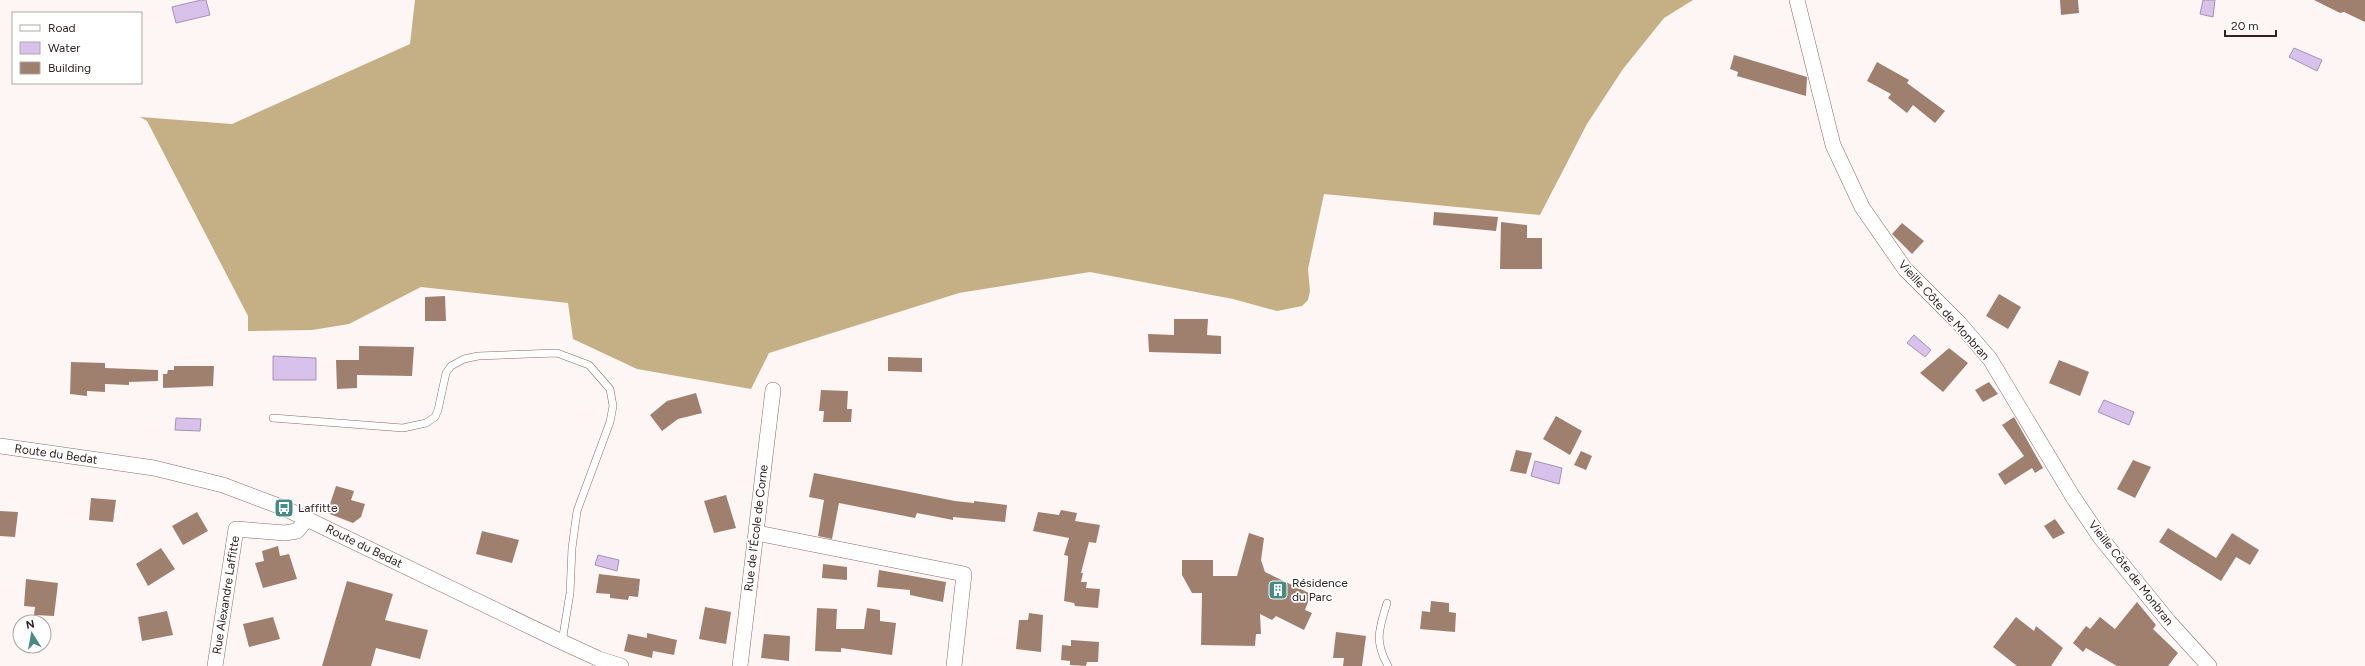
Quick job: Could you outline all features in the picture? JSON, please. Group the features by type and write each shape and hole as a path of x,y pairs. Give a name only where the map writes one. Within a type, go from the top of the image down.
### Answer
{"street":[{"name":"Vieille Côte de Monbran","path":"1797,0 1833,145 1862,207 1905,269 1959,323 1990,359 2100,538 2169,622 2209,666"},
{"name":"Rue de l'École de Corne","path":"740,666 773,390"},
{"name":"Route du Bedat","path":"0,446 154,468 223,485 284,508 562,642 599,659 621,666"},
{"name":"Rue Alexandre Laffitte","path":"215,666 236,528 285,533 297,531 307,519"},
{"path":"757,533 964,574 954,666"}],"lane":[{"path":"273,418 403,428 426,423 435,417 438,410 446,373 451,366 464,359 478,356 558,353 589,365 610,389 613,406 610,422 578,511 572,548 570,593 562,642"},
{"path":"1387,603 1379,629 1378,641 1388,666"}],"shaded area":[{"path":"415,0 1693,0 1664,18 1623,69 1587,124 1540,215 1324,194 1308,269 1310,291 1308,300 1302,306 1277,311 1233,299 1090,272 959,293 769,353 751,389 637,369 573,339 568,303 421,287 349,324 312,330 248,331 248,316 147,121 140,117 232,124 410,44"}],"water":[{"path":"206,0 210,15 176,23 172,7"},
{"path":"2203,0 2215,0 2213,17 2200,14"},
{"path":"2294,48 2322,60 2317,71 2289,57"},
{"path":"1914,335 1931,350 1925,357 1907,343"},
{"path":"273,356 316,358 316,380 273,380"},
{"path":"2104,400 2134,412 2129,425 2098,412"},
{"path":"176,418 201,419 200,431 175,430"},
{"path":"1535,461 1562,468 1559,484 1531,476"},
{"path":"598,555 619,560 617,571 595,565"}],"building":[{"path":"2060,0 2078,0 2079,13 2061,15"},
{"path":"2314,0 2365,0 2365,22 2344,12 2340,13"},
{"path":"1734,55 1807,77 1806,96 1737,76 1738,72 1730,69"},
{"path":"1877,62 1909,80 1907,83 1945,111 1935,123 1913,105 1907,113 1888,98 1891,94 1867,81"},
{"path":"1434,212 1498,217 1496,231 1433,225"},
{"path":"1501,222 1527,225 1527,238 1542,238 1542,269 1500,269"},
{"path":"1902,223 1924,241 1912,254 1892,234"},
{"path":"1999,294 2021,307 2008,329 1986,316"},
{"path":"445,296 446,321 425,321 425,297"},
{"path":"1174,319 1208,319 1207,335 1221,336 1221,354 1149,352 1148,334 1174,335"},
{"path":"359,346 414,347 412,376 357,375 357,388 337,389 336,360 359,360"},
{"path":"1949,348 1968,363 1943,392 1920,373"},
{"path":"888,357 922,358 922,372 888,371"},
{"path":"2059,360 2089,372 2080,396 2049,383"},
{"path":"71,362 105,363 105,368 158,370 158,381 129,382 129,385 105,384 105,392 87,391 87,396 70,394"},
{"path":"174,366 214,366 213,386 163,388 163,374 167,374 168,370 174,370"},
{"path":"1989,382 1998,394 1983,402 1975,390"},
{"path":"821,390 848,391 847,409 852,409 851,422 823,422 824,411 819,411"},
{"path":"696,393 702,413 678,419 662,431 650,415 667,401"},
{"path":"1556,416 1582,431 1570,455 1543,439"},
{"path":"2014,417 2043,468 2035,473 2032,468 2005,485 1998,474 2024,456 2002,425"},
{"path":"1516,450 1532,453 1526,474 1510,471"},
{"path":"1581,451 1592,456 1586,470 1574,465"},
{"path":"2133,460 2151,467 2135,498 2117,489"},
{"path":"814,473 955,501 974,503 974,501 1007,505 1005,522 953,517 953,520 917,513 915,518 839,503 832,539 818,536 824,500 809,497"},
{"path":"336,486 354,491 351,500 365,504 361,517 353,523 327,513"},
{"path":"726,495 736,528 714,533 704,501"},
{"path":"91,498 116,500 113,522 89,520"},
{"path":"1061,510 1077,513 1075,521 1100,525 1096,543 1089,542 1081,573 1083,573 1081,582 1087,582 1086,588 1100,589 1098,608 1075,606 1074,603 1064,601 1068,556 1064,555 1069,538 1033,531 1038,512 1059,515"},
{"path":"0,511 18,512 15,537 0,536"},
{"path":"197,512 208,531 183,545 172,526"},
{"path":"2055,519 2065,533 2053,539 2044,526"},
{"path":"2168,528 2216,558 2232,533 2259,550 2250,565 2236,557 2221,581 2159,542"},
{"path":"482,531 519,540 512,563 476,554"},
{"name":"Résidence du Parc","path":"1249,533 1264,538 1261,560 1265,572 1311,594 1305,610 1312,613 1304,630 1276,616 1272,620 1260,614 1261,634 1256,634 1255,646 1201,645 1202,593 1192,593 1182,575 1182,560 1213,560 1213,576 1237,576"},
{"path":"278,546 280,556 289,554 297,579 263,588 255,563 264,561 262,551"},
{"path":"161,548 175,569 148,586 136,564"},
{"path":"823,564 847,567 847,580 822,578"},
{"path":"879,570 946,582 943,602 910,595 910,590 877,587"},
{"path":"599,574 640,579 638,597 629,596 628,600 610,598 610,594 596,593"},
{"path":"26,579 58,583 54,616 52,616 52,614 34,614 35,607 24,606"},
{"path":"347,581 393,594 385,620 428,630 420,659 376,648 371,666 322,666"},
{"path":"1431,601 1449,603 1449,612 1456,613 1455,632 1420,629 1422,611 1430,612"},
{"path":"2137,602 2156,625 2153,629 2178,653 2168,666 2117,666 2086,648 2083,652 2073,643 2086,626 2090,629 2100,617 2115,629"},
{"path":"705,607 731,612 726,644 699,639"},
{"path":"817,608 837,609 836,629 864,629 867,608 880,610 880,621 896,623 892,655 841,648 841,652 815,651"},
{"path":"167,611 173,635 142,641 138,617"},
{"path":"1029,613 1043,615 1041,652 1016,649 1019,620 1028,620"},
{"path":"273,617 280,639 249,647 243,624"},
{"path":"2016,617 2034,631 2036,626 2063,648 2051,666 2017,666 1993,647"},
{"path":"1336,632 1366,636 1362,666 1343,666 1344,658 1333,658"},
{"path":"647,633 677,640 674,655 653,651 652,658 624,651 628,634 647,638"},
{"path":"764,634 790,636 789,661 761,658"},
{"path":"1071,640 1099,642 1098,662 1087,662 1086,666 1070,665 1070,661 1061,660 1062,645 1071,646"}],"place":[{"name":"Laffitte","path":"284,508"},
{"name":"Résidence du Parc","path":"1278,590"}]}
